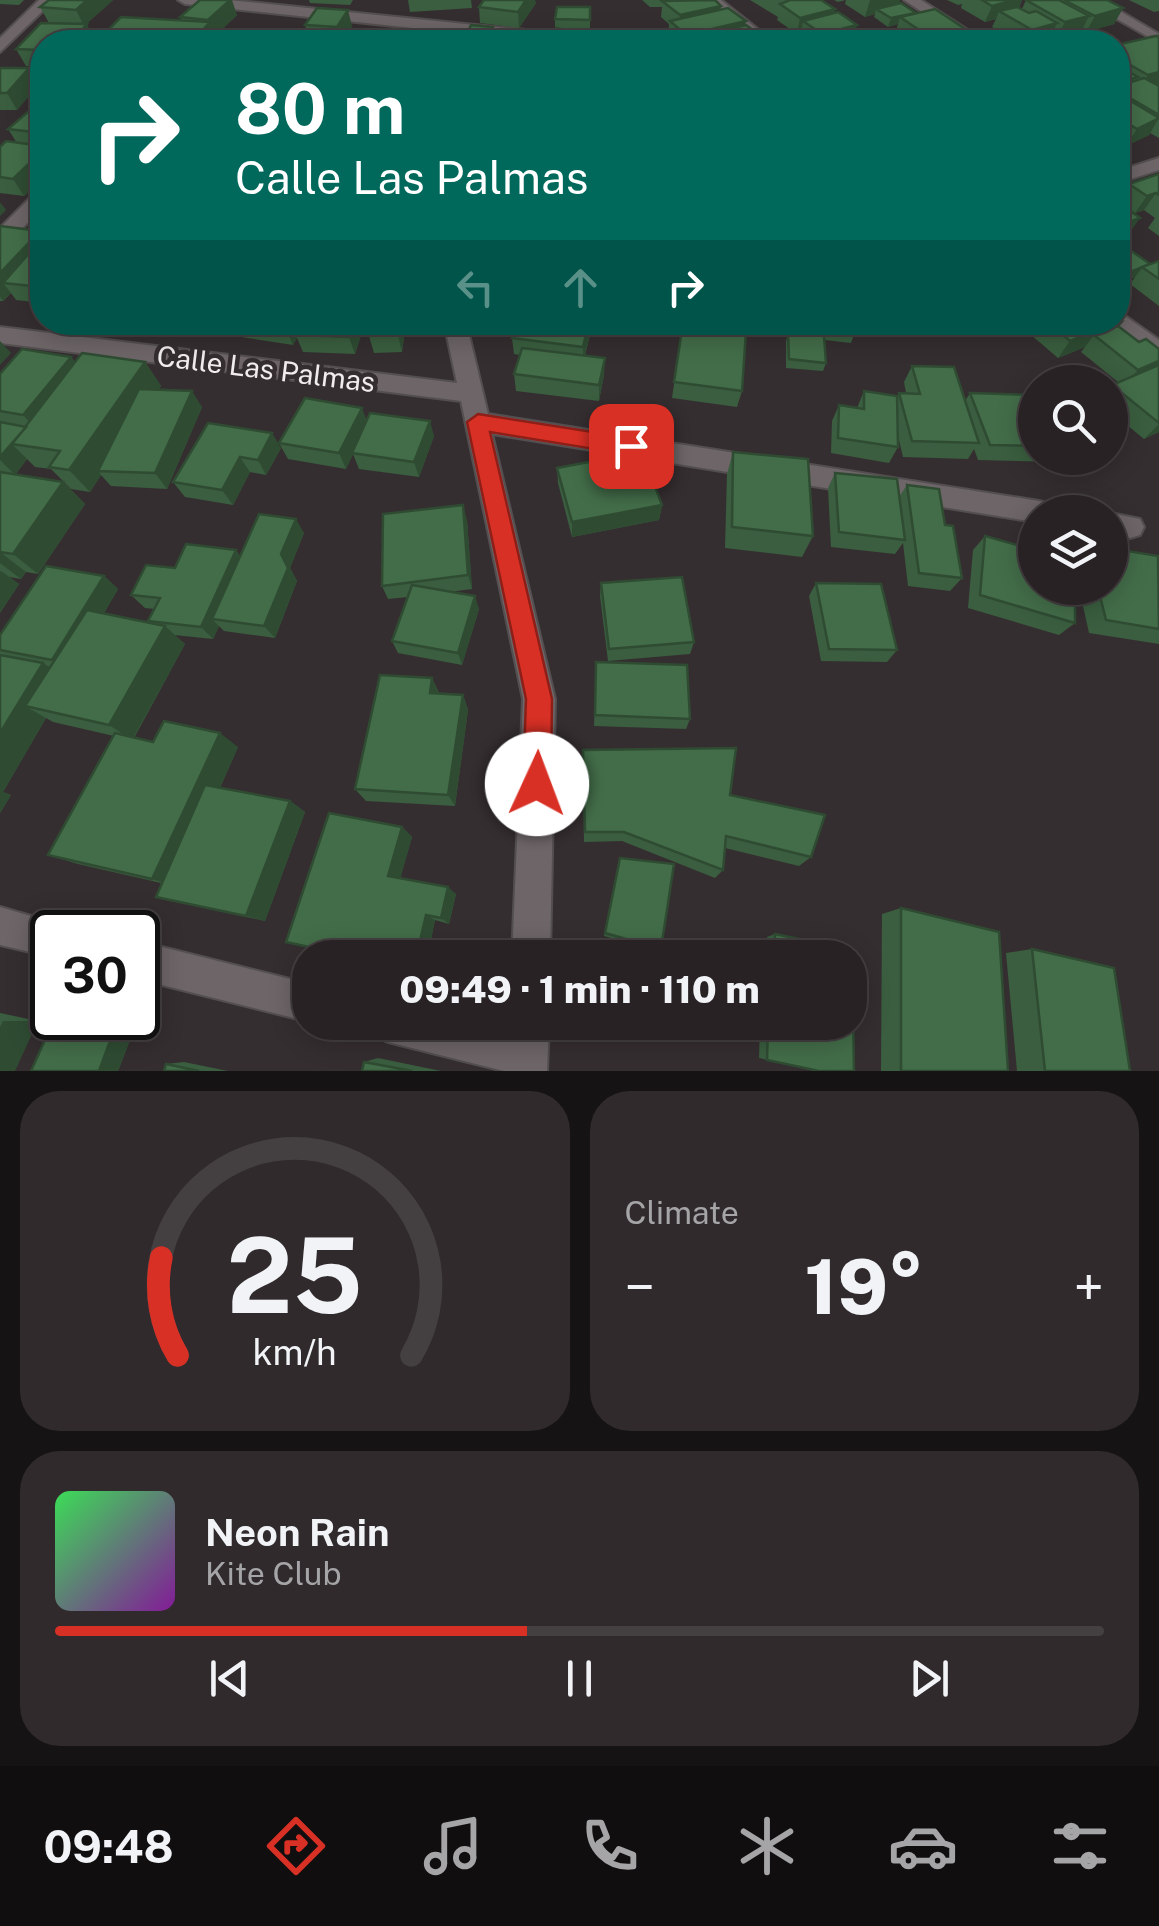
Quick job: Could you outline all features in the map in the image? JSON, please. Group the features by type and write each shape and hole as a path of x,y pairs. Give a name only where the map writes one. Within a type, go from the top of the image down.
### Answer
{"street":[{"path":"0,47 47,0"},
{"path":"184,0 455,30"},
{"path":"381,0 385,30"},
{"path":"712,0 751,30"},
{"path":"911,0 959,30"},
{"path":"1090,0 1156,32"},
{"path":"0,18 31,16"},
{"path":"1134,38 1156,32"},
{"path":"1130,173 1158,165"},
{"path":"0,240 30,209"},
{"path":"1130,329 1159,352"},
{"path":"458,335 539,699 532,940"},
{"name":"Calle Las Palmas","path":"0,336 32,348 475,408 1018,508"},
{"path":"0,926 30,934"},
{"path":"160,966 292,998"},
{"path":"478,1040 528,1050"}],"building":[{"path":"49,0 87,0 76,10 40,7"},
{"path":"200,0 230,0 208,20 180,17"},
{"path":"484,0 526,0 518,12 479,7"},
{"path":"715,0 721,6 680,15 662,1"},
{"path":"790,0 821,0 835,9 800,18 780,4"},
{"path":"982,0 1014,0 992,6"},
{"path":"1026,0 1059,0 1089,16 1065,22"},
{"path":"1064,0 1107,0 1123,8 1095,16"},
{"path":"901,3 916,13 891,18 876,9"},
{"path":"557,7 590,7 590,20 555,19"},
{"path":"1017,7 1029,13 1036,11 1057,23 1032,30 999,11"},
{"path":"317,8 348,10 337,27 305,25"},
{"path":"728,8 746,21 707,30 680,30 670,21"},
{"path":"935,9 967,30 919,30 900,17"},
{"path":"838,12 857,25 816,30 803,21"},
{"path":"121,17 210,22 203,30 108,30"},
{"path":"41,23 87,24 82,30 34,30"},
{"path":"471,25 493,27 492,30 469,30"},
{"path":"746,25 753,30 725,30"},
{"path":"30,34 30,50 16,49"},
{"path":"1156,36 1159,72 1148,75 1130,65 1130,42"},
{"path":"0,68 29,68 7,93 0,93"},
{"path":"1144,78 1159,86 1159,115 1130,98 1130,82"},
{"path":"1130,101 1159,118 1137,129 1130,125"},
{"path":"29,111 30,111 30,132 8,129"},
{"path":"6,141 30,144 30,163 13,179 0,177 0,147"},
{"path":"1159,174 1159,195 1147,196 1130,184"},
{"path":"0,226 30,230 30,242 0,273"},
{"path":"1130,250 1150,264 1130,272"},
{"path":"30,252 30,286 3,283"},
{"path":"1159,261 1159,279 1142,267"},
{"path":"513,335 586,335 583,347 512,338"},
{"path":"681,335 746,335 742,391 674,382"},
{"path":"788,335 824,336 826,363 789,359"},
{"path":"1063,335 1085,335 1070,341"},
{"path":"1094,335 1130,335 1139,342 1146,339 1159,349 1159,361 1138,370"},
{"path":"522,348 605,358 599,385 514,374"},
{"path":"22,349 71,357 23,415 0,411 0,374"},
{"path":"82,353 145,362 69,470 49,467 60,451 12,444"},
{"path":"1159,365 1159,423 1128,398 1128,378"},
{"path":"912,366 954,367 979,443 912,441 899,393 920,394"},
{"path":"139,389 192,391 155,473 98,471"},
{"path":"864,391 897,396 898,447 838,438 839,405 864,409"},
{"path":"970,393 1018,394 1018,446 990,445"},
{"path":"305,398 362,408 339,453 279,443"},
{"path":"370,413 430,421 414,462 352,453"},
{"path":"0,422 26,427 0,457"},
{"path":"208,423 272,433 258,460 240,457 222,490 173,482"},
{"path":"642,452 662,505 572,522 557,468"},
{"path":"733,452 808,459 813,536 732,527"},
{"path":"0,472 63,482 13,554 0,552"},
{"path":"835,473 897,479 905,540 839,532"},
{"path":"907,485 939,489 945,525 953,526 962,578 919,573"},
{"path":"463,505 468,575 382,586 383,514"},
{"path":"259,514 296,519 281,554 288,568 264,626 212,619"},
{"path":"985,536 1018,545 1018,605 1075,605 1075,623 980,595"},
{"path":"186,544 236,550 201,627 148,621 160,598 131,595 146,565 175,568"},
{"path":"1128,551 1158,556 1159,629 1106,620 1102,605 1128,605"},
{"path":"46,566 104,576 52,660 0,650 0,635"},
{"path":"682,577 694,642 609,649 601,583"},
{"path":"816,583 881,584 897,650 829,649"},
{"path":"412,585 475,596 458,653 392,641"},
{"path":"87,610 165,626 109,725 25,706"},
{"path":"0,655 43,663 0,733"},
{"path":"596,662 687,665 690,719 595,715"},
{"path":"380,675 432,678 430,693 463,695 448,795 355,789"},
{"path":"164,721 220,733 152,879 48,855 115,733 153,742"},
{"path":"736,748 730,795 825,815 811,857 726,836 723,870 624,832 585,832 583,750"},
{"path":"205,785 290,801 246,916 156,897"},
{"path":"329,813 402,827 388,876 448,887 441,918 426,915 420,940 286,942"},
{"path":"620,858 674,864 662,940 630,940 605,933"},
{"path":"901,908 999,932 1008,1071 901,1071"},
{"path":"775,934 804,940 775,940"},
{"path":"1032,949 1114,968 1130,1071 1045,1071"},
{"path":"45,1040 110,1041 99,1071 31,1071"},
{"path":"768,1040 853,1040 854,1071 819,1071 767,1060"},
{"path":"364,1062 412,1071 362,1071"},
{"path":"166,1064 199,1071 164,1071"}],"route":[{"path":"537,784 539,699 478,422 631,446"}]}
